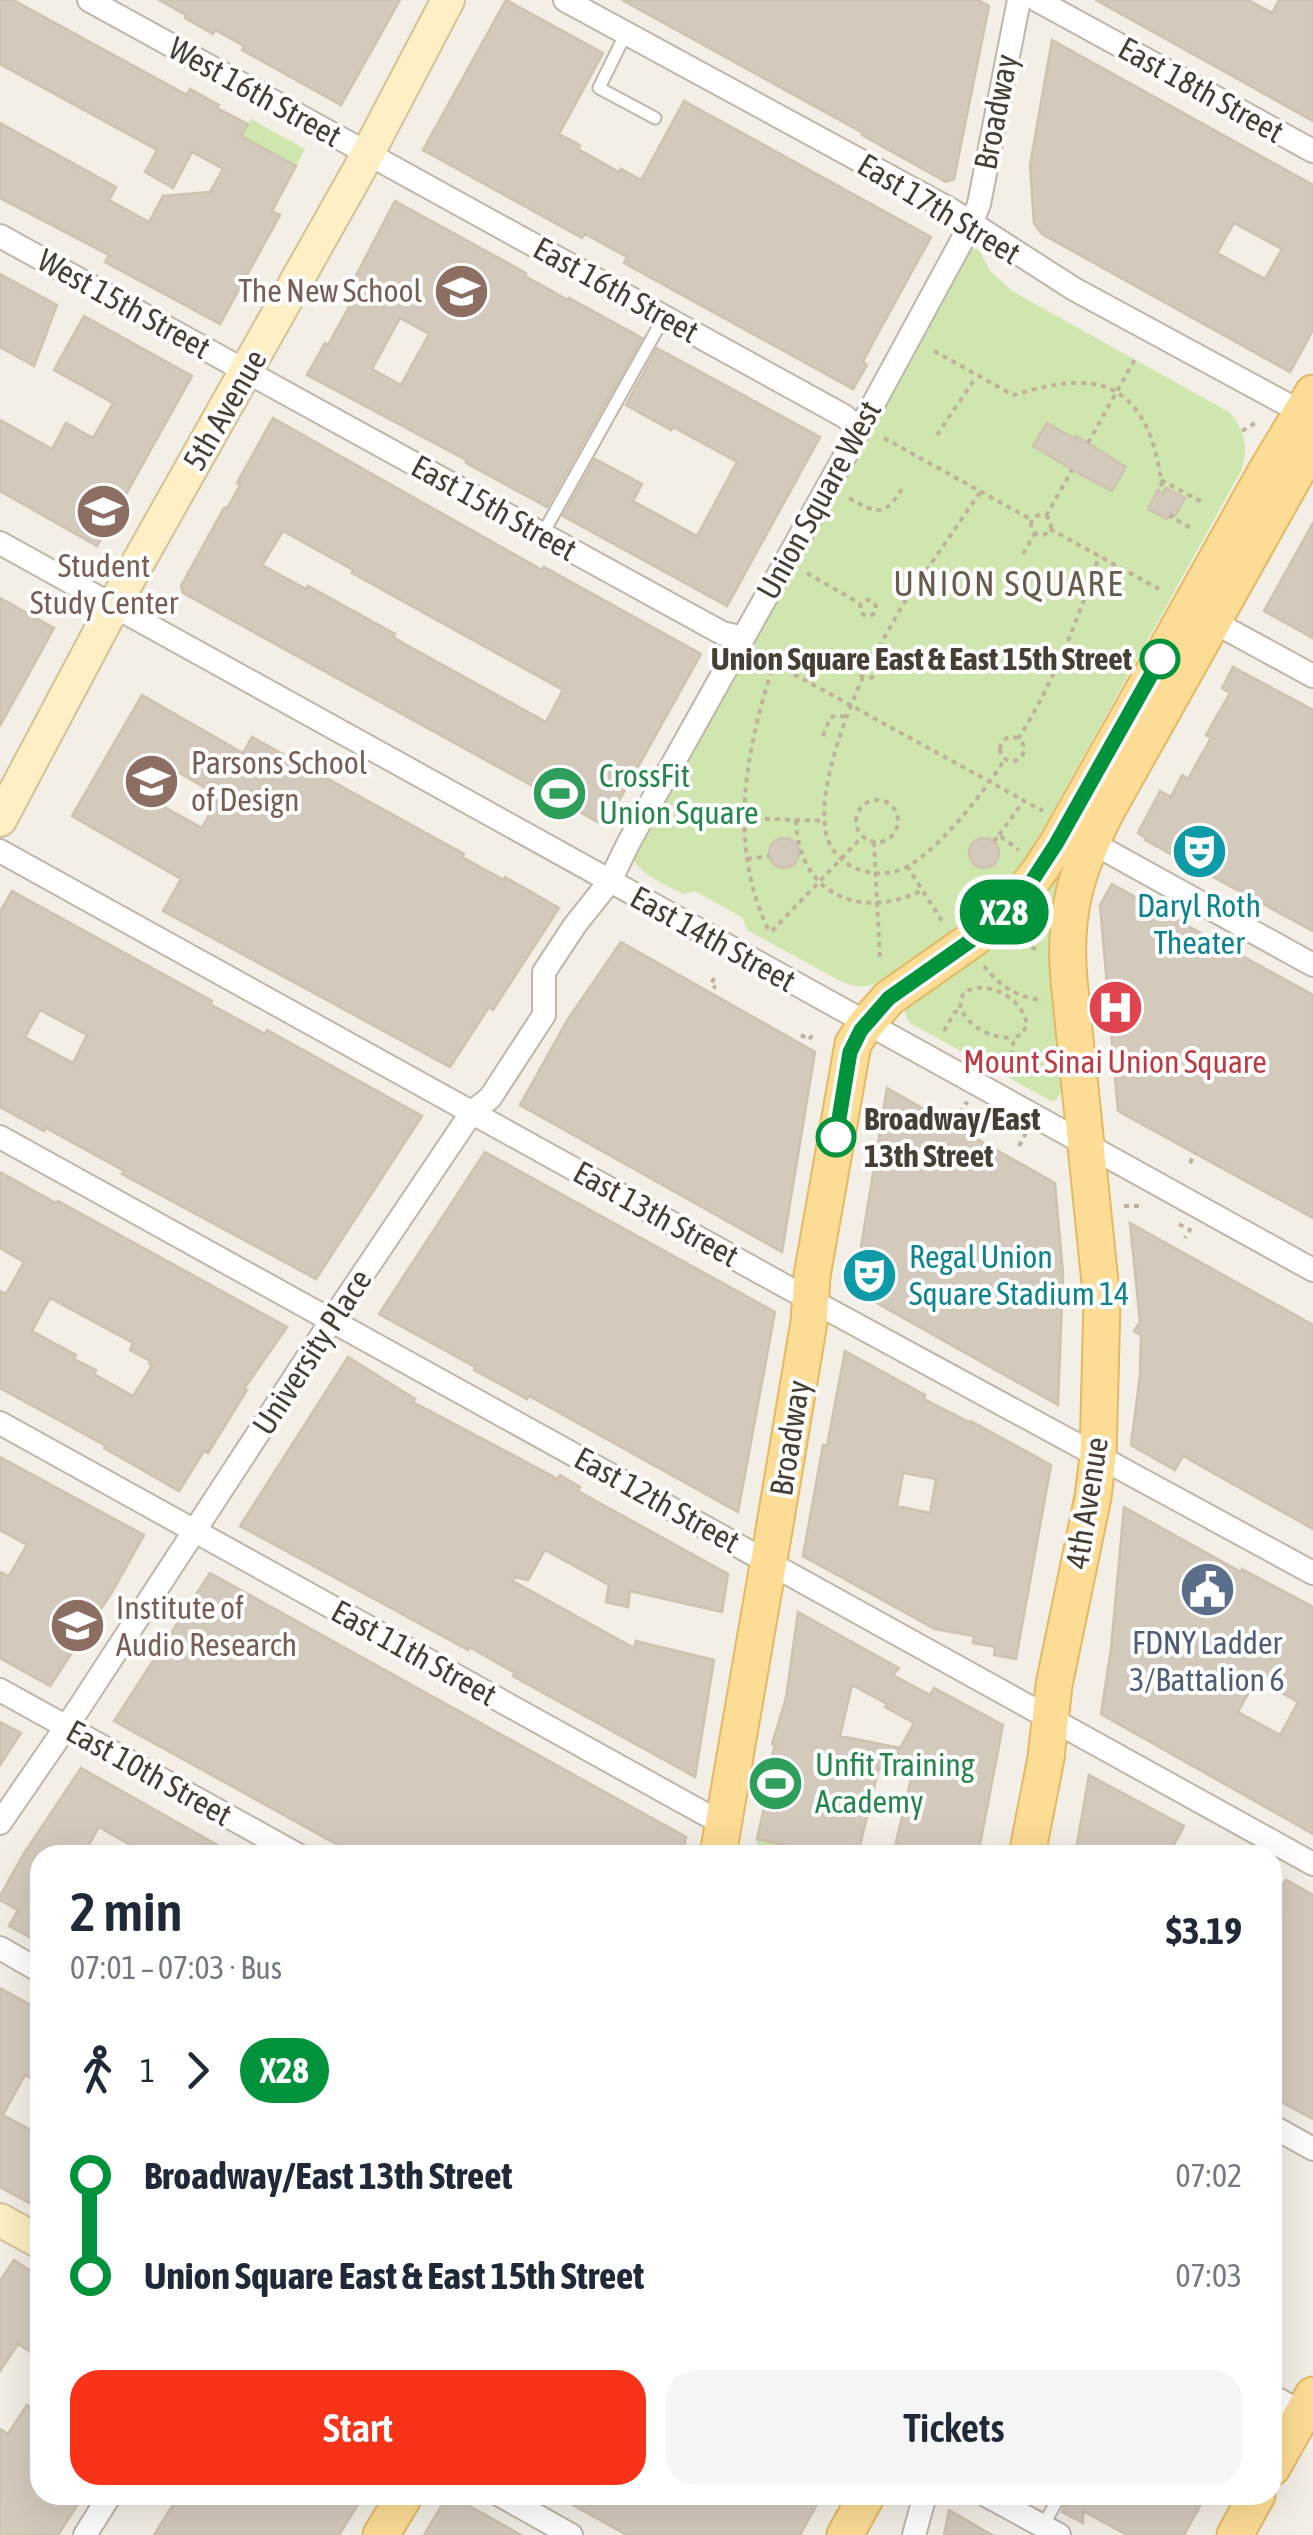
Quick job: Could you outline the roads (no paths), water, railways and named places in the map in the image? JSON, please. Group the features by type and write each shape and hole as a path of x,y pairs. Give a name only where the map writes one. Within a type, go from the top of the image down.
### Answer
{"main road":[{"name":"5th Avenue","path":"0,820 114,607 368,154 448,0"},
{"path":"866,1024 889,998 1001,915 1030,884 1067,827 1106,812 1201,614 1310,417"},
{"name":"4th Avenue","path":"1029,1845 1046,1758 1054,1686 1098,1456 1102,1302 1067,938 1074,890 1067,827"},
{"name":"Broadway","path":"720,1839 809,1322 812,1276 848,1062 852,1044 866,1024"},
{"path":"1,2223 30,2237"},
{"path":"1282,2446 1300,2406"},
{"path":"380,2535 399,2505"},
{"path":"845,2535 862,2505"},
{"path":"1235,2535 1252,2505"}],"street":[{"name":"West 16th Street","path":"89,0 368,154"},
{"name":"East 17th Street","path":"565,0 951,210 1074,289 1310,417"},
{"name":"Broadway","path":"971,224 1020,0"},
{"name":"East 18th Street","path":"1038,0 1313,152"},
{"name":"East 16th Street","path":"368,154 844,416 857,434"},
{"name":"Union Square West","path":"610,881 638,826 751,647 857,434 971,224"},
{"name":"West 15th Street","path":"0,236 247,373"},
{"name":"East 15th Street","path":"247,373 751,647"},
{"name":"East 14th Street","path":"0,543 1313,1270"},
{"path":"1201,614 1313,676"},
{"path":"1067,827 1313,965"},
{"name":"East 13th Street","path":"0,851 1313,1574"},
{"name":"University Place","path":"0,1823 472,1112 490,1098 544,1015 544,972 610,881"},
{"name":"East 12th Street","path":"0,1137 1279,1845"},
{"name":"East 11th Street","path":"0,1423 194,1531 720,1839"},
{"name":"East 10th Street","path":"0,1690 280,1845"},
{"name":"East 12th Street","path":"1282,1847 1313,1864"},
{"path":"0,1948 30,1964"},
{"path":"1282,2132 1313,2149"},
{"path":"85,2535 104,2505"},
{"path":"518,2505 571,2535"},
{"path":"914,2535 922,2505"},
{"path":"1005,2505 1051,2530"}],"lane":[{"path":"626,34 599,88 654,118"},
{"path":"542,535 664,317"},
{"path":"1051,2530 1057,2505"}],"place":[{"name":"The New School","path":"461,291"},
{"name":"Student Study Center","path":"104,512"},
{"name":"Union Square East & East 15th Street","path":"1160,659"},
{"name":"Parsons School of Design","path":"152,781"},
{"name":"CrossFit Union Square","path":"560,794"},
{"name":"Daryl Roth Theater","path":"1199,852"},
{"name":"Mount Sinai Union Square","path":"1115,1008"},
{"name":"Broadway/East 13th Street","path":"836,1137"},
{"name":"Regal Union Square Stadium 14","path":"870,1275"},
{"name":"FDNY Ladder 3/Battalion 6","path":"1207,1589"},
{"name":"Institute of Audio Research","path":"77,1626"},
{"name":"Unfit Training Academy","path":"776,1783"}],"district":[{"name":"UNION SQUARE","path":"1009,584"}]}
